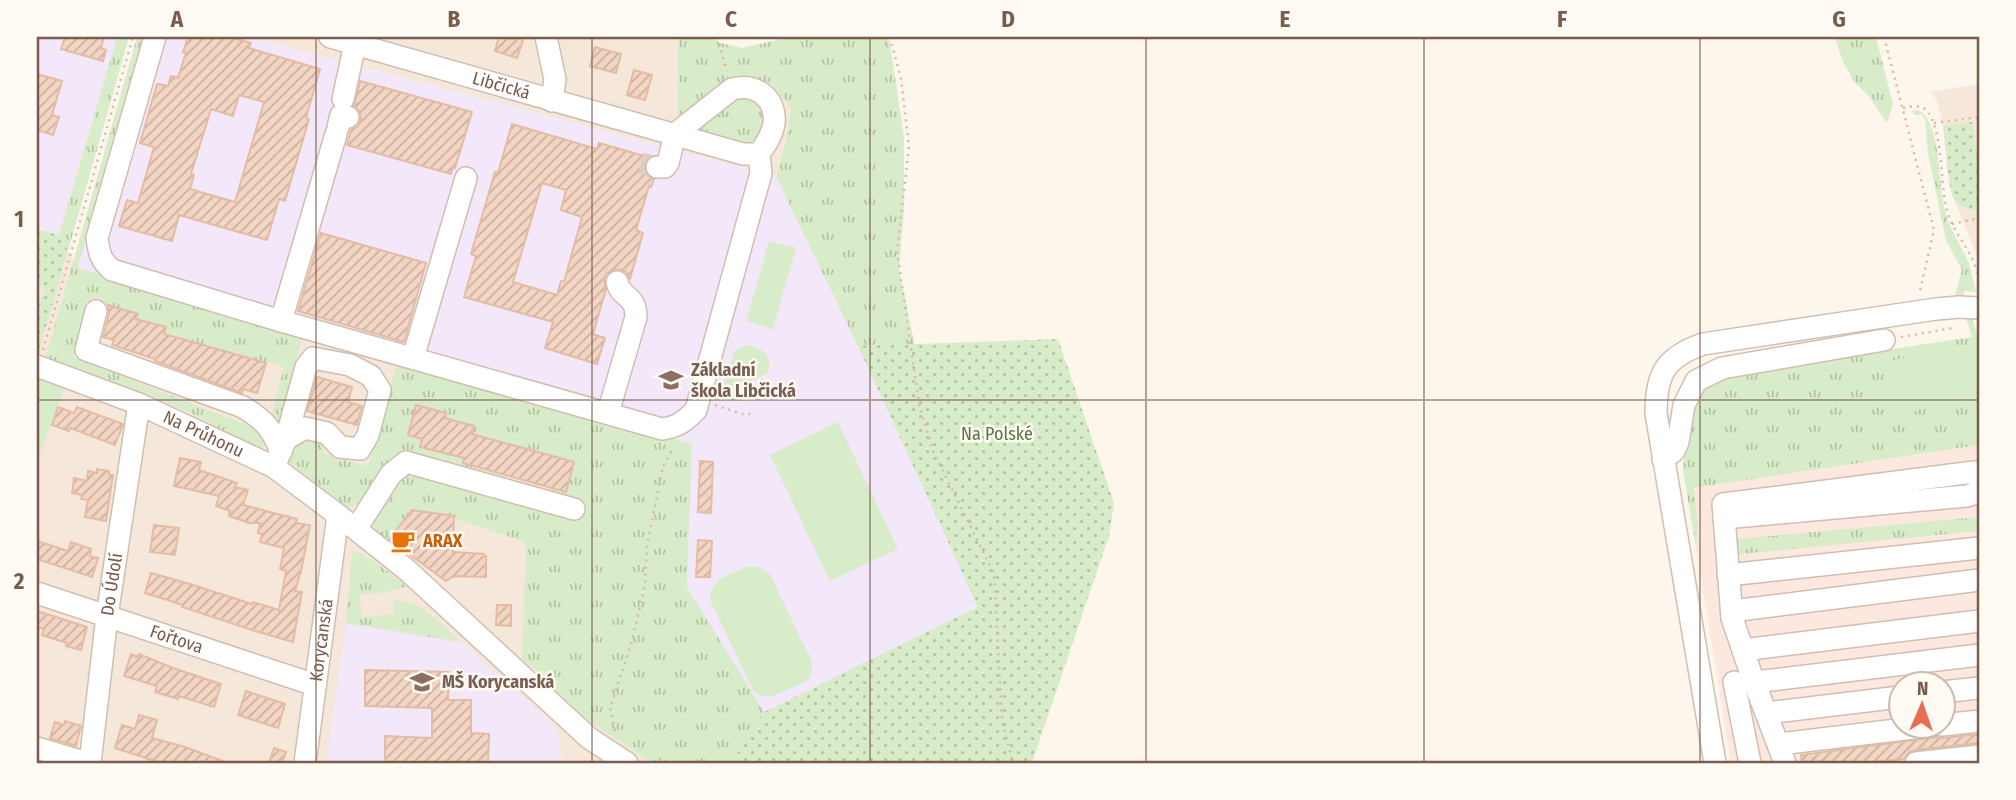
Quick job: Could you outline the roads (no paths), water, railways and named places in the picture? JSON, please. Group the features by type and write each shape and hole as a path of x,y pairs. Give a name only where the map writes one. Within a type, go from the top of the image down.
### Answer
{"street":[{"path":"155,37 97,238 103,263 112,270 662,429 675,427 696,410 761,173 759,154 774,124 769,100 763,92 741,86 732,89 675,134 666,167 657,167"},
{"name":"Libčická","path":"330,37 743,154 759,154"},
{"path":"546,37 555,79 552,101"},
{"path":"281,321 341,119 355,44"},
{"path":"413,358 466,178"},
{"path":"608,413 636,317 632,299 619,288 617,282"},
{"path":"1715,763 1656,412 1660,379 1668,364 1684,351 1703,344 1911,312 1959,307 1979,309"},
{"path":"96,311 86,350 243,407 262,419 274,435 280,453"},
{"path":"1826,326 1829,350"},
{"path":"1664,459 1674,451 1678,442 1684,405 1696,381 1722,368 1884,340"},
{"path":"313,358 350,365 371,376 380,390 368,435 360,449 340,447 327,433 305,428 280,453 306,367 313,358"},
{"name":"Na Průhonu","path":"37,366 280,453 338,515 407,570 589,738 624,761"},
{"name":"Do Údolí","path":"88,763 139,404"},
{"path":"356,529 391,474 406,461 574,509"},
{"path":"1750,763 1742,650 1732,618 1723,504 1975,472 1979,480"},
{"path":"1724,518 1954,497 1979,492"},
{"name":"Korycanská","path":"304,763 338,515"},
{"path":"1728,575 1979,548"},
{"path":"1732,611 1979,580"},
{"name":"Fořtova","path":"37,593 315,685"},
{"path":"1742,650 1979,621"},
{"path":"1745,682 1979,655"},
{"path":"1745,682 1767,713 1782,754 1886,734"},
{"path":"1956,690 1979,688"},
{"path":"1767,713 1886,699"},
{"path":"1956,723 1979,721"},
{"path":"37,748 88,763"},
{"path":"1916,763 1979,756"}],"tunnel":[{"path":"641,163 657,167"}],"place":[{"name":"Základní škola Libčická","path":"671,380"},
{"name":"ARAX","path":"403,541"},
{"name":"MŠ Korycanská","path":"422,682"}],"park label":[{"name":"Na Polské","path":"997,434"}]}
